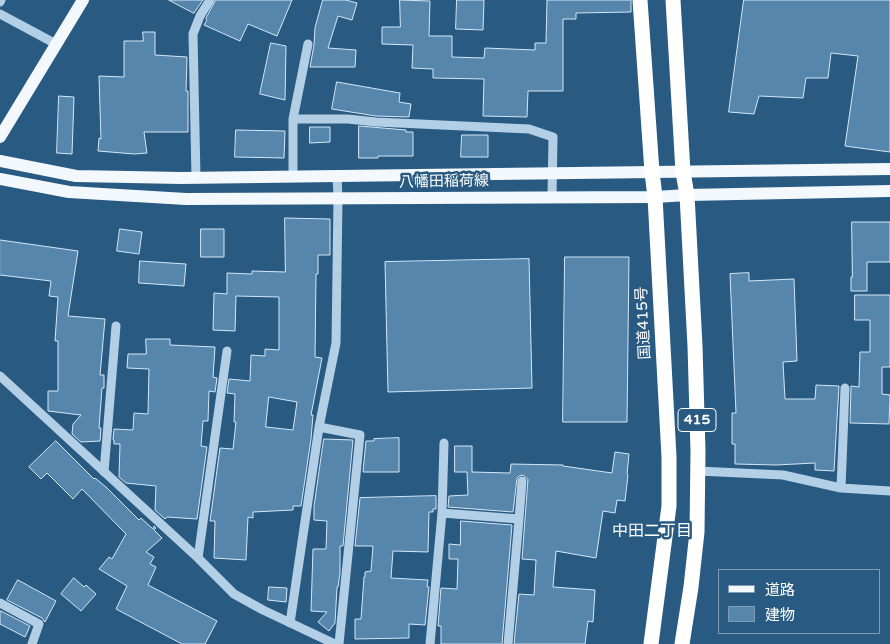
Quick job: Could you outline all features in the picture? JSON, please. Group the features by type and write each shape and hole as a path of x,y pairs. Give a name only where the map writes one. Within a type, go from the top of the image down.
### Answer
{"highway":[{"name":"国道415号","path":"640,0 655,197 669,457 669,506 651,644"},
{"name":"415","path":"672,0 683,172 688,195 695,346 698,471 697,532 692,587 682,644"}],"main road":[{"path":"0,137 83,0"},
{"name":"八幡田稲荷線","path":"0,160 76,176 196,178 890,169"},
{"name":"八幡田稲荷線","path":"0,179 69,192 186,199 655,197 890,191"}],"street":[{"path":"196,178 193,34 200,16 210,0"},
{"path":"0,14 56,44"},
{"path":"293,176 293,119 308,44"},
{"path":"293,119 348,119 529,129 553,137 552,197"},
{"path":"290,623 319,426 336,343 337,175"},
{"path":"104,472 116,326"},
{"path":"198,558 227,351"},
{"path":"0,376 198,558 234,594 335,644"},
{"path":"841,488 846,388"},
{"path":"319,426 360,435 339,644"},
{"path":"430,644 442,513 444,443"},
{"path":"698,471 783,475 841,488 890,491"},
{"path":"508,644 522,481"},
{"path":"442,513 519,519"},
{"path":"0,602 38,624 32,644"}],"building":[{"path":"169,0 203,0 194,13"},
{"path":"216,0 292,0 277,36 248,24 240,41 204,25"},
{"path":"323,0 346,0 357,3 352,20 338,16 328,48 356,50 355,67 310,67 315,28"},
{"path":"400,0 430,1 429,36 452,36 452,57 484,58 485,48 535,50 535,43 546,43 547,0 631,0 631,12 576,13 576,19 563,19 563,91 528,91 527,117 483,116 484,79 433,78 433,69 412,68 413,45 382,44 382,27 400,27"},
{"path":"457,0 484,0 483,30 456,29"},
{"path":"744,0 890,0 890,152 845,146 858,56 831,53 828,78 806,78 803,98 759,96 754,114 729,112"},
{"path":"143,32 155,32 155,55 187,57 188,132 144,132 147,153 134,154 98,151 99,138 101,139 99,76 124,77 124,41 143,41"},
{"path":"271,43 286,46 285,100 260,94"},
{"path":"337,82 400,93 399,102 411,104 409,117 376,116 332,109"},
{"path":"59,96 74,97 72,154 57,153"},
{"path":"359,126 413,132 413,156 359,158"},
{"path":"310,127 330,127 330,142 310,143"},
{"path":"236,130 285,131 284,158 235,157"},
{"path":"462,135 488,135 488,157 461,157"},
{"path":"285,218 330,219 330,255 318,255 318,274 316,274 315,357 322,358 311,415 313,415 311,439 301,506 293,506 293,510 253,512 253,518 248,517 246,560 214,558 215,521 210,521 220,448 233,449 236,422 234,422 235,394 227,393 229,379 250,381 251,355 265,356 265,349 279,350 279,297 236,296 235,331 213,330 214,293 227,294 227,273 252,274 252,271 285,272","holes":["269,397 297,402 293,430 266,427"]},
{"path":"852,222 890,222 890,262 867,262 867,291 851,291"},
{"path":"120,229 142,232 139,254 117,251"},
{"path":"201,229 224,229 224,257 201,257"},
{"path":"0,240 78,251 68,316 105,319 100,375 104,375 104,388 102,388 100,441 81,442 72,434 73,424 81,415 48,411 48,391 58,391 58,341 55,341 58,297 49,296 51,281 0,275"},
{"path":"565,257 629,257 627,422 563,422"},
{"path":"529,259 532,388 388,392 385,262"},
{"path":"140,261 186,264 184,286 139,283"},
{"path":"749,273 749,281 794,279 797,361 783,362 785,399 815,399 816,385 839,386 834,471 815,470 815,463 776,465 735,464 735,444 732,444 732,413 736,413 730,274"},
{"path":"855,295 890,295 890,367 882,367 882,394 890,395 889,424 850,423 851,386 859,387 860,352 870,352 870,320 855,320"},
{"path":"146,339 170,339 170,345 215,347 213,377 217,378 215,392 209,391 208,421 203,421 201,446 207,447 197,519 167,517 165,519 155,510 156,486 126,483 119,477 120,444 114,444 114,429 133,430 134,413 148,414 149,369 127,368 128,354 146,354"},
{"path":"399,438 399,472 363,472 366,441"},
{"path":"324,439 353,440 343,546 340,546 340,573 337,587 335,623 329,631 318,622 327,612 311,611 313,549 326,549 327,521 314,520 314,507"},
{"path":"56,441 139,520 141,518 153,529 154,526 156,528 154,530 162,538 146,552 154,557 150,564 156,567 148,585 217,621 205,644 182,644 116,609 127,586 99,569 109,557 112,559 126,534 82,489 73,499 47,473 41,479 29,467"},
{"path":"455,446 472,446 472,472 510,473 511,464 563,465 612,473 615,452 629,454 625,501 617,500 615,513 603,511 596,558 556,551 553,587 595,590 593,622 588,621 585,644 514,644 519,594 534,595 536,560 522,559 528,479 523,475 517,478 513,512 448,507 449,496 468,495 467,472 455,472"},
{"path":"436,496 436,509 433,509 433,512 429,512 428,552 393,551 391,578 428,580 425,625 409,624 409,638 355,639 355,619 361,619 364,577 365,572 371,571 373,546 355,546 360,498"},
{"path":"461,521 512,525 502,644 441,644 441,626 438,626 441,588 457,589 458,559 449,559 449,544 460,545"},
{"path":"74,578 96,594 81,611 61,594"},
{"path":"18,580 56,601 45,622 42,618 7,600"},
{"path":"269,587 287,588 286,602 268,600"},
{"path":"1,611 30,626 25,637 0,624"}],"district":[{"name":"中田二丁目","path":"652,532"}]}
